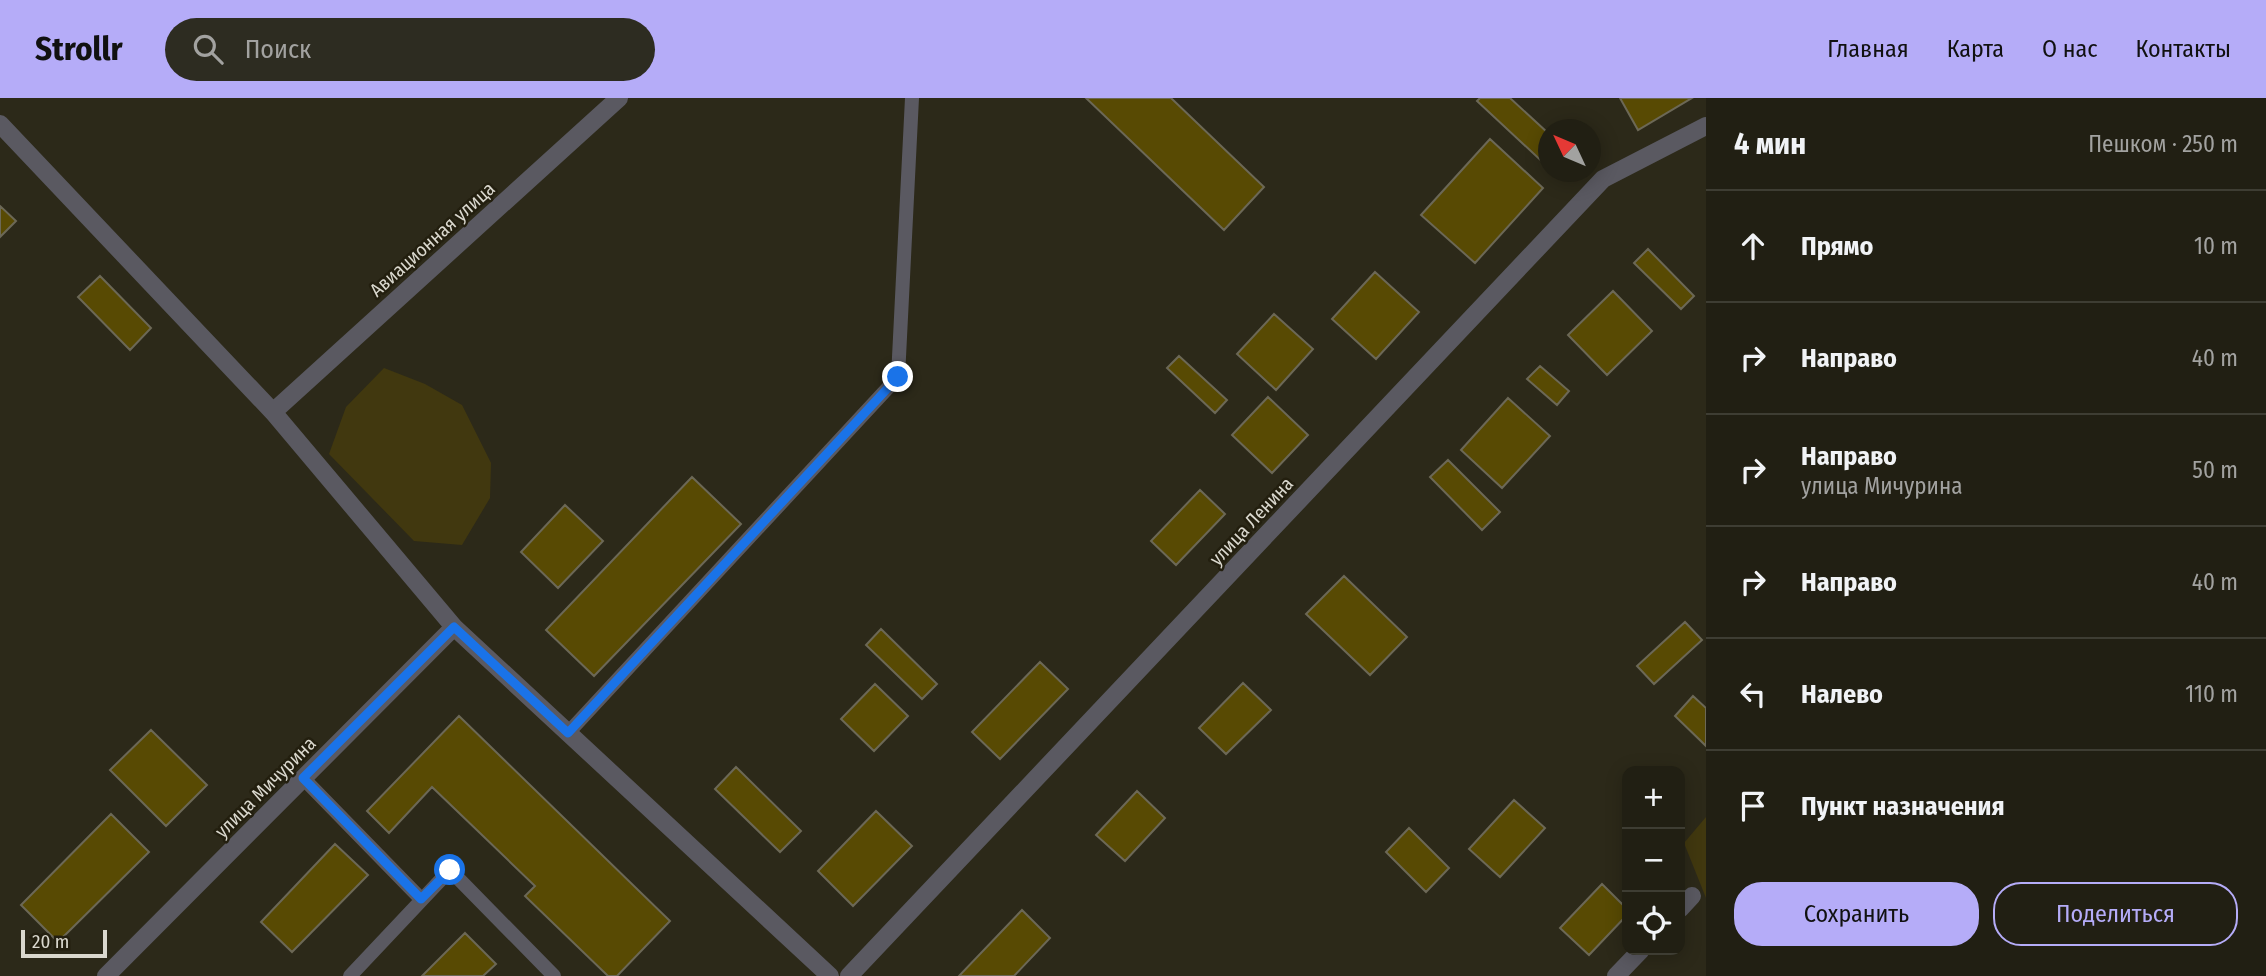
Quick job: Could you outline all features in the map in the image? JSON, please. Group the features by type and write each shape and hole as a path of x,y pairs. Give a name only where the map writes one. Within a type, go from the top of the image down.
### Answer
{"street":[{"name":"Авиационная улица","path":"273,412 619,98"},
{"path":"0,124 273,412 454,627 830,976"},
{"name":"улица Ленина","path":"855,974 1603,179 1706,126"},
{"name":"улица Мичурина","path":"106,976 454,627"},
{"path":"1616,976 1636,955"}],"lane":[{"path":"568,733 898,377 912,98"},
{"path":"303,778 421,899"},
{"path":"350,976 450,870 554,976"}],"shaded area":[{"path":"384,368 425,384 462,405 491,463 490,498 462,545 414,541 329,454 346,407"},
{"path":"1706,817 1706,898 1685,846 1685,842"}],"building":[{"path":"1086,98 1171,98 1264,187 1224,230"},
{"path":"1480,98 1510,98 1538,124 1538,158 1477,101"},
{"path":"1620,98 1692,98 1638,130"},
{"path":"1490,139 1543,188 1475,263 1421,215"},
{"path":"0,206 16,221 0,237"},
{"path":"1648,249 1694,296 1681,309 1634,263"},
{"path":"1375,272 1419,312 1376,359 1332,319"},
{"path":"100,276 151,328 130,350 78,297"},
{"path":"1613,291 1652,331 1607,375 1568,335"},
{"path":"1274,314 1313,349 1276,390 1237,354"},
{"path":"1179,356 1227,400 1215,413 1167,368"},
{"path":"1540,366 1569,391 1557,405 1527,379"},
{"path":"1268,397 1308,435 1272,473 1232,435"},
{"path":"1508,398 1550,436 1502,488 1461,450"},
{"path":"1448,460 1500,512 1482,530 1430,477"},
{"path":"692,477 741,524 594,676 546,630"},
{"path":"1200,490 1225,514 1176,565 1151,541"},
{"path":"565,505 603,541 558,588 521,552"},
{"path":"1344,576 1407,637 1370,675 1306,614"},
{"path":"1685,622 1702,640 1654,684 1637,666"},
{"path":"881,629 937,684 922,699 866,645"},
{"path":"1040,662 1068,689 1000,759 972,732"},
{"path":"1243,683 1271,710 1226,754 1199,728"},
{"path":"875,684 908,716 874,751 841,719"},
{"path":"1693,696 1706,708 1706,746 1675,716"},
{"path":"459,716 670,921 617,976 608,976 525,896 535,886 432,787 389,833 367,811"},
{"path":"151,730 207,785 166,826 110,770"},
{"path":"736,767 801,831 780,852 715,789"},
{"path":"1137,791 1165,818 1125,861 1096,835"},
{"path":"1514,800 1545,828 1500,877 1469,849"},
{"path":"876,811 912,846 853,906 818,871"},
{"path":"111,814 149,852 58,942 21,905"},
{"path":"1409,828 1449,868 1426,892 1386,852"},
{"path":"335,844 368,875 292,952 261,922"},
{"path":"1602,884 1622,904 1622,920 1589,955 1560,928"},
{"path":"1022,910 1050,938 1014,976 959,976"},
{"path":"465,933 496,964 483,976 422,976"}],"route":[{"path":"450,870 421,899 303,778 454,627 568,733 898,377"}]}
